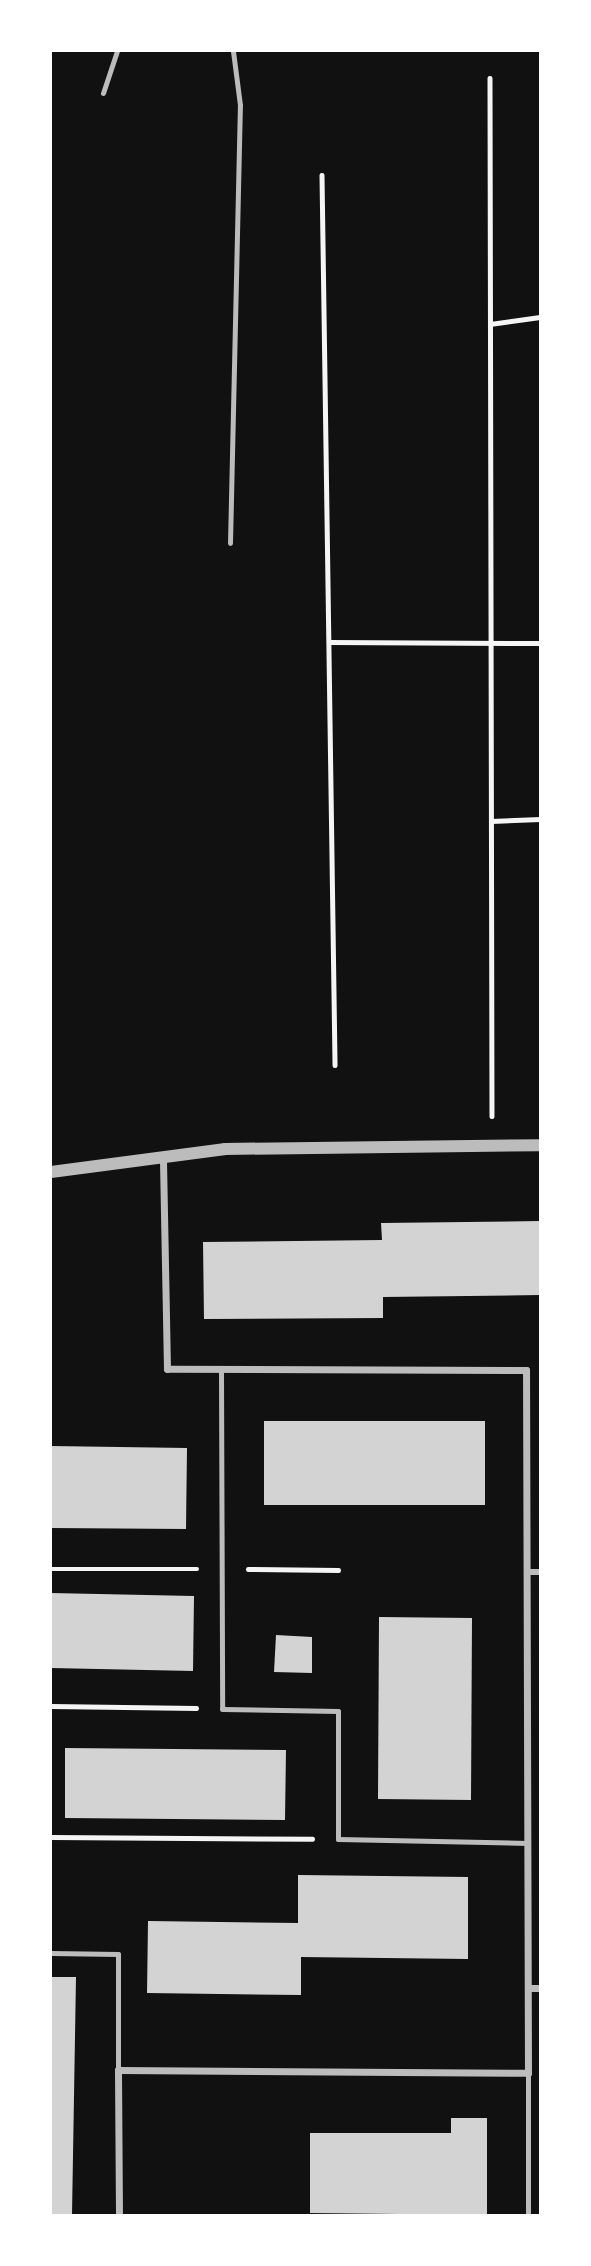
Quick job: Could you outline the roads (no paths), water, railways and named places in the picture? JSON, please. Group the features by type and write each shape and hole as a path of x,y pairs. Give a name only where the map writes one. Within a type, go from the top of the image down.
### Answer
{"street":[{"path":"51,1172 163,1154 225,1149 540,1145"},
{"path":"119,2215 118,2070 528,2073 526,1370 167,1369 163,1154"},
{"path":"528,1572 540,1572"},
{"path":"528,1988 540,1987"}],"lane":[{"path":"103,93 117,51"},
{"path":"230,543 240,105 233,51"},
{"path":"221,1371 222,1709 338,1711 338,1839 528,1843"},
{"path":"51,1952 118,1954 118,2070"},
{"path":"528,2073 528,2215"}]}
